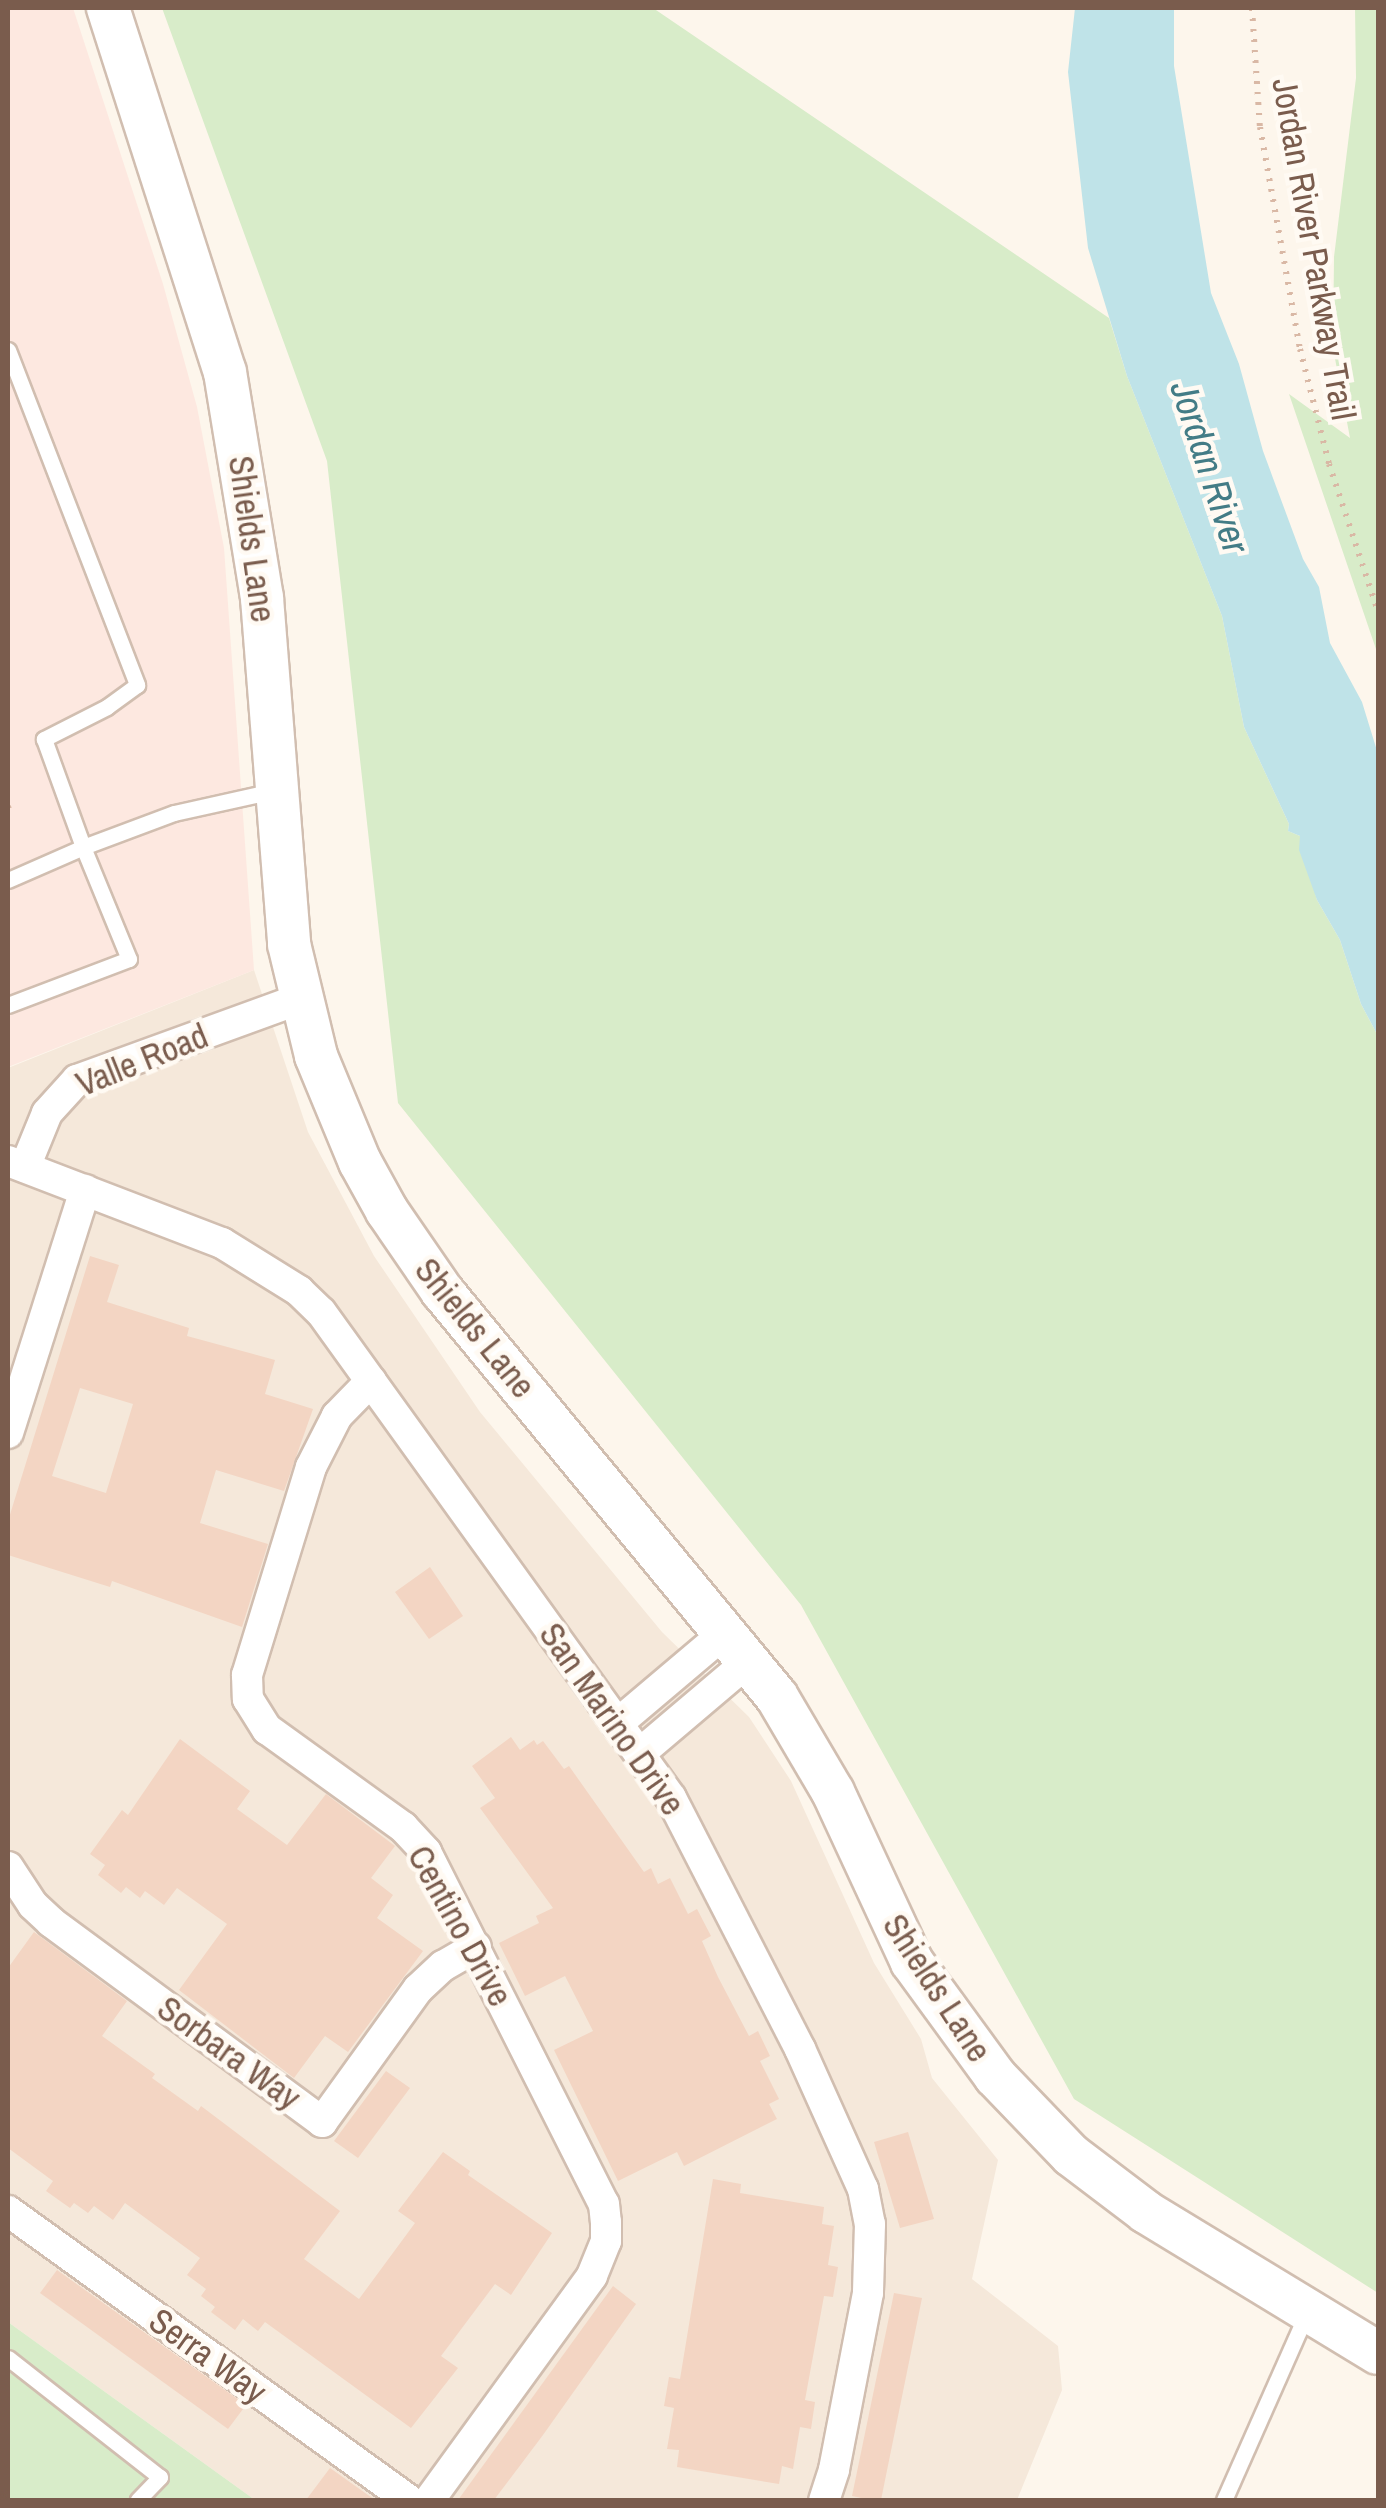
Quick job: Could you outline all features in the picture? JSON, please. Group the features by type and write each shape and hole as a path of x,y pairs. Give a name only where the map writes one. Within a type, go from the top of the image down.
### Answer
{"main road":[{"name":"Shields Lane","path":"108,8 203,294 228,388 262,598 281,884 300,999 335,1110 378,1195 414,1253 738,1646 814,1757 912,1962 995,2076 1031,2117 1112,2188 1378,2354"}],"street":[{"name":"Valle Road","path":"16,1164 55,1100 77,1080 300,999"},
{"name":"San Marino Drive","path":"16,1164 222,1243 276,1272 320,1312 686,1823 852,2156 864,2189 870,2224 868,2293 834,2470 824,2500"},
{"path":"8,1433 85,1190"},
{"name":"Centino Drive","path":"371,1381 337,1416 311,1467 247,1675 248,1699 268,1729 416,1839 436,1866 604,2204 606,2241 592,2276 429,2500"},
{"path":"617,1724 738,1646"},
{"path":"639,1754 738,1646"},
{"name":"Sorbara Way","path":"8,1867 32,1905 51,1922 322,2122 418,1989 442,1966 476,1948"},
{"name":"Serra Way","path":"8,2211 408,2500"}],"lane":[{"path":"8,350 137,684 108,708 44,739 82,847 128,958 8,1005"},
{"path":"8,880 174,812 274,790"},
{"path":"1224,2500 1308,2312"},
{"path":"8,2358 160,2477 138,2500"}],"path":[{"name":"Jordan River Parkway Trail","path":"1252,8 1260,128 1300,349 1329,464 1378,611"}],"shaded area":[{"path":"8,8 73,8 163,284 197,407 224,548 254,970 8,1067"},
{"path":"254,970 308,1132 374,1256 480,1412 662,1632 749,1717 791,1781 874,1963 921,2039 932,2078 998,2160 972,2279 1058,2346 1062,2390 1017,2500 255,2500 8,2322 8,1068"}],"green space":[{"path":"162,8 653,8 1109,318 1127,376 1222,616 1244,727 1289,824 1288,831 1300,836 1317,900 1340,940 1361,1004 1378,1036 1378,2293 1074,2099 801,1605 398,1103 327,461"},
{"path":"1355,8 1378,8 1378,655 1289,394 1350,438 1333,348 1334,257 1356,78"},
{"path":"8,2322 255,2500 8,2500"}],"water":[{"name":"Jordan River","path":"1075,8 1174,8 1174,66 1211,293 1239,364 1263,451 1303,559 1319,587 1330,643 1362,702 1378,754 1378,1036 1361,1004 1340,940 1317,900 1299,850 1300,836 1288,831 1289,824 1244,727 1222,616 1127,376 1088,248 1068,72"}],"building":[{"path":"90,1256 119,1265 107,1302 189,1328 187,1336 275,1360 265,1394 313,1409 284,1491 216,1470 200,1523 268,1544 242,1627 112,1581 110,1587 8,1555 8,1521","holes":["80,1388 133,1404 106,1493 52,1476"]},
{"path":"430,1567 463,1616 429,1639 395,1592"},
{"path":"511,1737 520,1750 534,1740 537,1745 543,1741 564,1769 569,1766 644,1872 651,1868 658,1884 670,1878 688,1914 697,1909 711,1936 702,1941 718,1977 749,2036 758,2031 770,2056 760,2061 779,2099 769,2104 777,2119 684,2166 677,2152 618,2181 554,2050 593,2031 565,1976 525,1996 499,1943 539,1923 536,1916 553,1908 480,1808 495,1798 472,1766"},
{"path":"180,1739 250,1791 237,1809 287,1845 326,1794 395,1846 371,1878 393,1895 377,1918 423,1951 348,2052 325,2036 294,2078 179,1990 227,1924 177,1888 164,1905 145,1891 140,1898 126,1887 121,1893 98,1875 105,1865 90,1854 122,1810 128,1815"},
{"path":"34,1932 127,2001 102,2036 155,2074 152,2078 198,2111 201,2106 340,2211 304,2259 359,2299 415,2223 398,2211 443,2152 470,2171 468,2175 552,2233 511,2295 495,2284 441,2356 458,2368 411,2428 265,2322 258,2331 243,2319 235,2330 211,2312 215,2307 201,2296 206,2289 187,2275 200,2258 125,2203 113,2220 94,2206 88,2213 74,2203 70,2208 46,2191 53,2181 8,2148 8,1968"},
{"path":"386,2071 410,2088 358,2158 334,2141"},
{"path":"908,2132 934,2219 900,2228 874,2142"},
{"path":"713,2179 741,2184 740,2193 824,2207 822,2224 834,2226 828,2265 838,2267 833,2297 824,2296 805,2400 815,2402 811,2429 800,2427 793,2469 782,2466 779,2484 677,2467 679,2450 667,2449 674,2408 664,2406 669,2377 680,2379"},
{"path":"57,2270 246,2405 228,2429 40,2293"},
{"path":"613,2286 636,2304 543,2435 494,2500 458,2500"},
{"path":"894,2293 922,2298 881,2500 871,2500 852,2496"},
{"path":"330,2468 375,2500 306,2500"}]}
